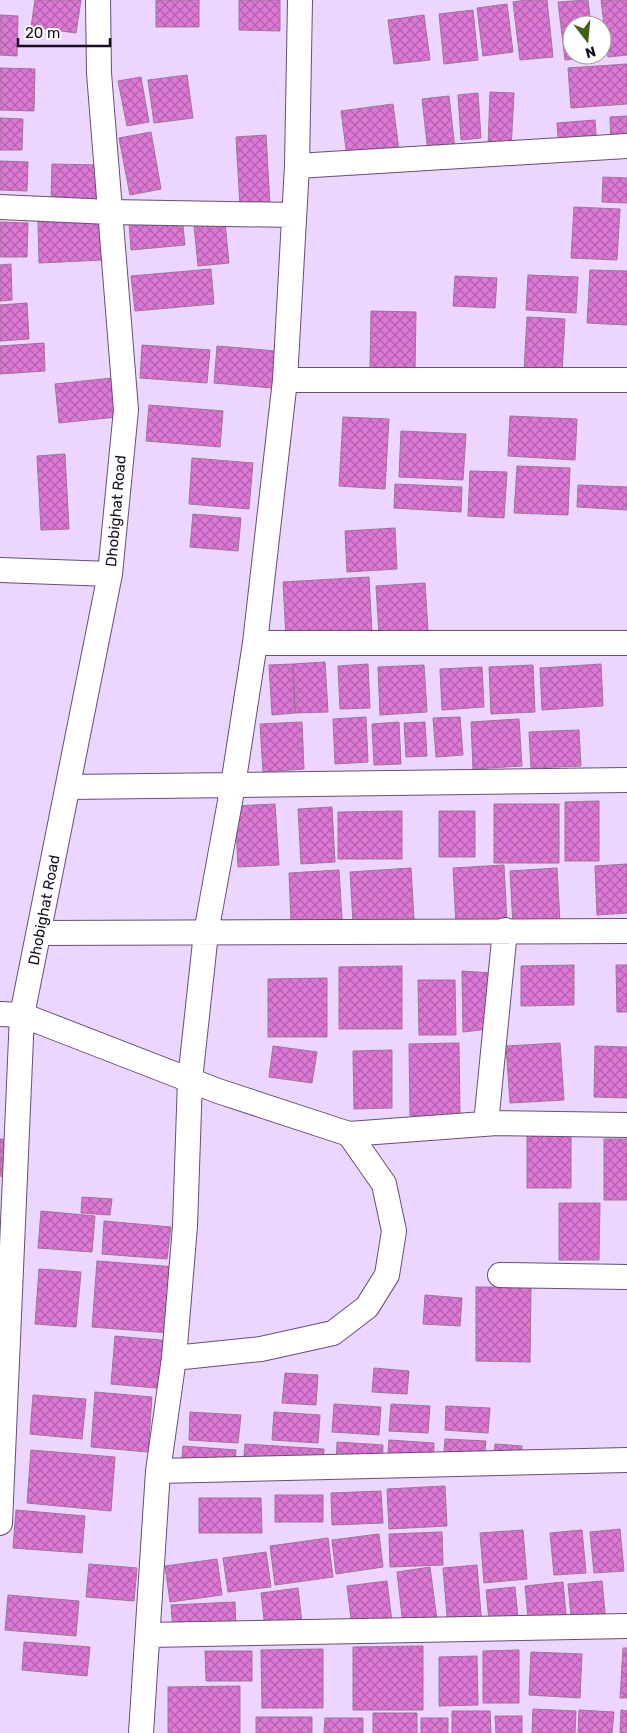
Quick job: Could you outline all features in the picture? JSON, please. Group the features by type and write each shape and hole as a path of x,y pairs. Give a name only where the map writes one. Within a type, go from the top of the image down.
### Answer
{"street":[{"name":"Dhobighat Road","path":"0,1523 11,1015 39,933 110,574 126,410 99,72 98,0"},
{"path":"140,1733 158,1471 174,1358 185,1226 190,1080 206,933 233,785 255,643 285,380 297,166 300,0"},
{"path":"297,166 627,146"},
{"path":"0,207 110,212 294,215"},
{"path":"285,380 627,380"},
{"path":"0,570 110,574"},
{"path":"255,643 627,643"},
{"path":"68,787 627,780"},
{"path":"486,1124 505,930"},
{"path":"39,933 627,931"},
{"path":"11,1015 190,1080 349,1134 486,1124 627,1126"},
{"path":"174,1358 261,1349 333,1333 367,1307 387,1275 394,1231 384,1184 349,1134"},
{"path":"500,1275 627,1277"},
{"path":"158,1471 627,1460"},
{"path":"148,1635 627,1626"}],"building":[{"path":"35,0 81,0 76,33 31,27"},
{"path":"156,0 199,0 199,27 156,27"},
{"path":"239,0 280,0 280,31 239,30"},
{"path":"547,0 553,57 520,60 513,2"},
{"path":"588,0 590,15 562,15 562,35 558,2"},
{"path":"601,0 627,0 627,55 612,57 612,15 603,15"},
{"path":"507,4 513,52 483,56 477,8"},
{"path":"473,10 478,60 444,64 439,14"},
{"path":"0,15 18,16 17,56 0,55"},
{"path":"424,15 430,60 394,64 388,20"},
{"path":"627,64 627,104 571,108 568,68"},
{"path":"0,68 35,69 34,111 0,110"},
{"path":"187,75 193,118 154,123 148,80"},
{"path":"141,77 149,122 127,126 118,81"},
{"path":"490,92 514,93 511,149 488,148"},
{"path":"478,93 481,138 461,140 458,95"},
{"path":"449,96 455,149 428,152 422,99"},
{"path":"393,104 399,150 347,156 341,111"},
{"path":"627,116 627,145 611,145 610,117"},
{"path":"0,118 23,119 22,150 0,150"},
{"path":"595,120 597,147 559,150 557,123"},
{"path":"151,132 161,189 130,195 119,138"},
{"path":"266,135 270,205 240,207 236,137"},
{"path":"0,161 28,162 27,191 0,190"},
{"path":"52,164 100,165 99,201 51,200"},
{"path":"603,177 627,178 627,203 602,202"},
{"path":"574,207 620,209 617,260 571,258"},
{"path":"182,217 185,245 131,250 129,222"},
{"path":"102,218 104,260 39,263 38,221"},
{"path":"0,222 28,223 27,257 0,257"},
{"path":"225,223 229,263 198,266 194,226"},
{"path":"11,264 12,300 0,301 0,265"},
{"path":"211,269 214,304 135,311 131,276"},
{"path":"590,270 627,271 627,325 587,323"},
{"path":"528,275 578,277 576,313 526,310"},
{"path":"455,276 497,278 495,308 453,306"},
{"path":"27,303 29,339 0,341 0,305"},
{"path":"371,311 416,312 415,370 370,369"},
{"path":"527,317 565,319 562,372 524,371"},
{"path":"44,343 45,371 0,374 0,346"},
{"path":"142,345 210,350 207,383 140,378"},
{"path":"217,346 276,351 272,388 214,383"},
{"path":"112,378 117,417 59,423 55,384"},
{"path":"149,405 223,411 220,447 146,441"},
{"path":"510,416 577,419 575,460 508,456"},
{"path":"343,417 389,419 385,489 339,486"},
{"path":"401,431 466,434 463,480 399,477"},
{"path":"65,454 69,529 41,530 37,456"},
{"path":"192,458 253,463 249,509 189,504"},
{"path":"517,466 570,468 568,515 514,513"},
{"path":"470,471 507,472 504,518 468,516"},
{"path":"395,484 462,487 461,512 394,508"},
{"path":"578,485 627,487 627,510 577,507"},
{"path":"193,514 241,518 238,551 190,547"},
{"path":"395,528 397,569 347,572 345,531"},
{"path":"369,577 372,633 286,637 283,582"},
{"path":"425,583 428,631 379,634 376,586"},
{"path":"325,662 328,712 295,713 293,664"},
{"path":"293,664 295,713 272,715 269,665"},
{"path":"368,664 370,708 340,709 338,666"},
{"path":"601,664 603,706 542,710 540,668"},
{"path":"424,665 427,712 380,715 378,667"},
{"path":"533,665 535,712 491,714 489,667"},
{"path":"482,667 484,707 442,710 440,669"},
{"path":"366,717 368,762 335,764 333,719"},
{"path":"460,717 463,755 436,757 433,718"},
{"path":"519,719 522,766 473,769 471,722"},
{"path":"302,722 304,769 263,772 260,724"},
{"path":"399,722 401,764 374,765 372,724"},
{"path":"425,722 427,756 406,757 404,723"},
{"path":"579,730 581,766 531,768 529,732"},
{"path":"599,801 599,861 565,861 565,802"},
{"path":"275,804 279,865 238,867 235,806"},
{"path":"494,804 559,804 559,863 494,863"},
{"path":"332,807 335,862 301,864 298,809"},
{"path":"402,811 402,859 338,859 338,812"},
{"path":"439,811 475,811 475,857 439,857"},
{"path":"627,864 627,913 597,915 595,866"},
{"path":"504,865 507,923 456,926 453,868"},
{"path":"411,868 414,919 353,923 350,872"},
{"path":"557,868 560,923 513,926 510,871"},
{"path":"339,870 342,919 291,921 289,873"},
{"path":"574,965 574,1005 521,1006 521,966"},
{"path":"616,965 627,965 627,1012 617,1012"},
{"path":"402,966 402,1029 339,1029 339,967"},
{"path":"462,971 492,973 488,1029 463,1032"},
{"path":"327,978 327,1037 268,1037 268,979"},
{"path":"418,980 455,980 456,1035 419,1035"},
{"path":"459,1043 460,1115 410,1116 409,1044"},
{"path":"560,1043 564,1100 510,1103 506,1046"},
{"path":"273,1046 317,1052 312,1083 269,1077"},
{"path":"595,1046 627,1047 627,1098 594,1097"},
{"path":"392,1050 392,1108 354,1109 353,1051"},
{"path":"527,1134 571,1134 571,1188 527,1188"},
{"path":"0,1139 11,1139 7,1177 0,1176"},
{"path":"604,1139 627,1139 627,1200 604,1200"},
{"path":"82,1197 112,1199 110,1215 81,1213"},
{"path":"559,1203 600,1203 599,1260 559,1260"},
{"path":"41,1211 95,1216 92,1252 38,1248"},
{"path":"104,1221 171,1227 167,1259 102,1254"},
{"path":"97,1261 176,1267 170,1333 92,1327"},
{"path":"39,1269 81,1272 76,1327 35,1324"},
{"path":"476,1287 531,1287 530,1362 476,1361"},
{"path":"425,1295 462,1298 460,1326 423,1324"},
{"path":"115,1336 171,1341 167,1389 111,1384"},
{"path":"374,1368 409,1371 407,1394 372,1392"},
{"path":"285,1373 318,1375 316,1405 282,1403"},
{"path":"95,1392 152,1397 148,1452 91,1447"},
{"path":"33,1395 86,1399 82,1439 30,1434"},
{"path":"334,1404 381,1407 379,1435 332,1432"},
{"path":"391,1404 430,1406 428,1433 389,1431"},
{"path":"446,1406 490,1408 488,1433 445,1430"},
{"path":"190,1412 241,1415 238,1443 189,1440"},
{"path":"274,1412 320,1415 318,1443 272,1440"},
{"path":"445,1439 486,1441 483,1469 443,1466"},
{"path":"389,1440 434,1443 433,1468 387,1465"},
{"path":"337,1442 383,1445 382,1471 336,1467"},
{"path":"245,1444 324,1449 323,1472 243,1466"},
{"path":"495,1444 522,1446 520,1466 493,1464"},
{"path":"183,1446 236,1450 234,1473 181,1469"},
{"path":"31,1450 115,1457 111,1511 27,1503"},
{"path":"445,1486 447,1526 389,1529 387,1489"},
{"path":"381,1491 383,1523 332,1525 331,1493"},
{"path":"275,1495 323,1495 323,1522 275,1522"},
{"path":"199,1498 261,1498 262,1533 199,1533"},
{"path":"16,1510 85,1516 82,1553 13,1548"},
{"path":"620,1529 624,1571 594,1573 590,1532"},
{"path":"523,1530 527,1579 484,1583 480,1533"},
{"path":"582,1530 586,1573 554,1575 550,1533"},
{"path":"442,1532 443,1565 390,1567 389,1534"},
{"path":"379,1534 383,1567 336,1574 332,1540"},
{"path":"328,1538 333,1577 275,1585 270,1546"},
{"path":"266,1552 271,1587 228,1592 223,1558"},
{"path":"217,1559 222,1595 170,1602 165,1566"},
{"path":"89,1564 137,1568 134,1601 86,1597"},
{"path":"477,1565 482,1626 448,1628 443,1568"},
{"path":"430,1567 437,1620 403,1625 397,1572"},
{"path":"387,1581 392,1622 352,1627 347,1586"},
{"path":"602,1581 606,1623 572,1626 568,1584"},
{"path":"563,1582 567,1625 529,1628 525,1586"},
{"path":"515,1587 519,1628 490,1631 486,1590"},
{"path":"298,1588 302,1623 265,1628 261,1593"},
{"path":"8,1595 79,1601 76,1636 5,1630"},
{"path":"235,1602 236,1629 173,1632 171,1605"},
{"path":"24,1642 90,1647 87,1676 22,1670"},
{"path":"423,1646 423,1710 353,1710 353,1647"},
{"path":"623,1648 627,1648 627,1698 620,1698"},
{"path":"323,1649 323,1708 262,1708 261,1650"},
{"path":"519,1650 519,1703 483,1703 483,1651"},
{"path":"205,1651 252,1651 252,1681 206,1681"},
{"path":"531,1652 582,1654 580,1698 529,1695"},
{"path":"477,1656 478,1705 439,1706 439,1657"},
{"path":"240,1686 240,1733 168,1733 168,1687"},
{"path":"533,1709 576,1711 575,1733 532,1733"},
{"path":"579,1710 614,1712 612,1733 578,1733"},
{"path":"621,1710 627,1711 627,1733 620,1733"},
{"path":"452,1711 490,1711 491,1733 452,1733"},
{"path":"373,1713 417,1713 417,1733 373,1733"},
{"path":"495,1716 522,1716 522,1733 496,1733"},
{"path":"256,1717 312,1717 312,1733 256,1733"},
{"path":"325,1718 363,1718 363,1733 324,1733"},
{"path":"421,1718 448,1718 448,1733 421,1733"}]}
